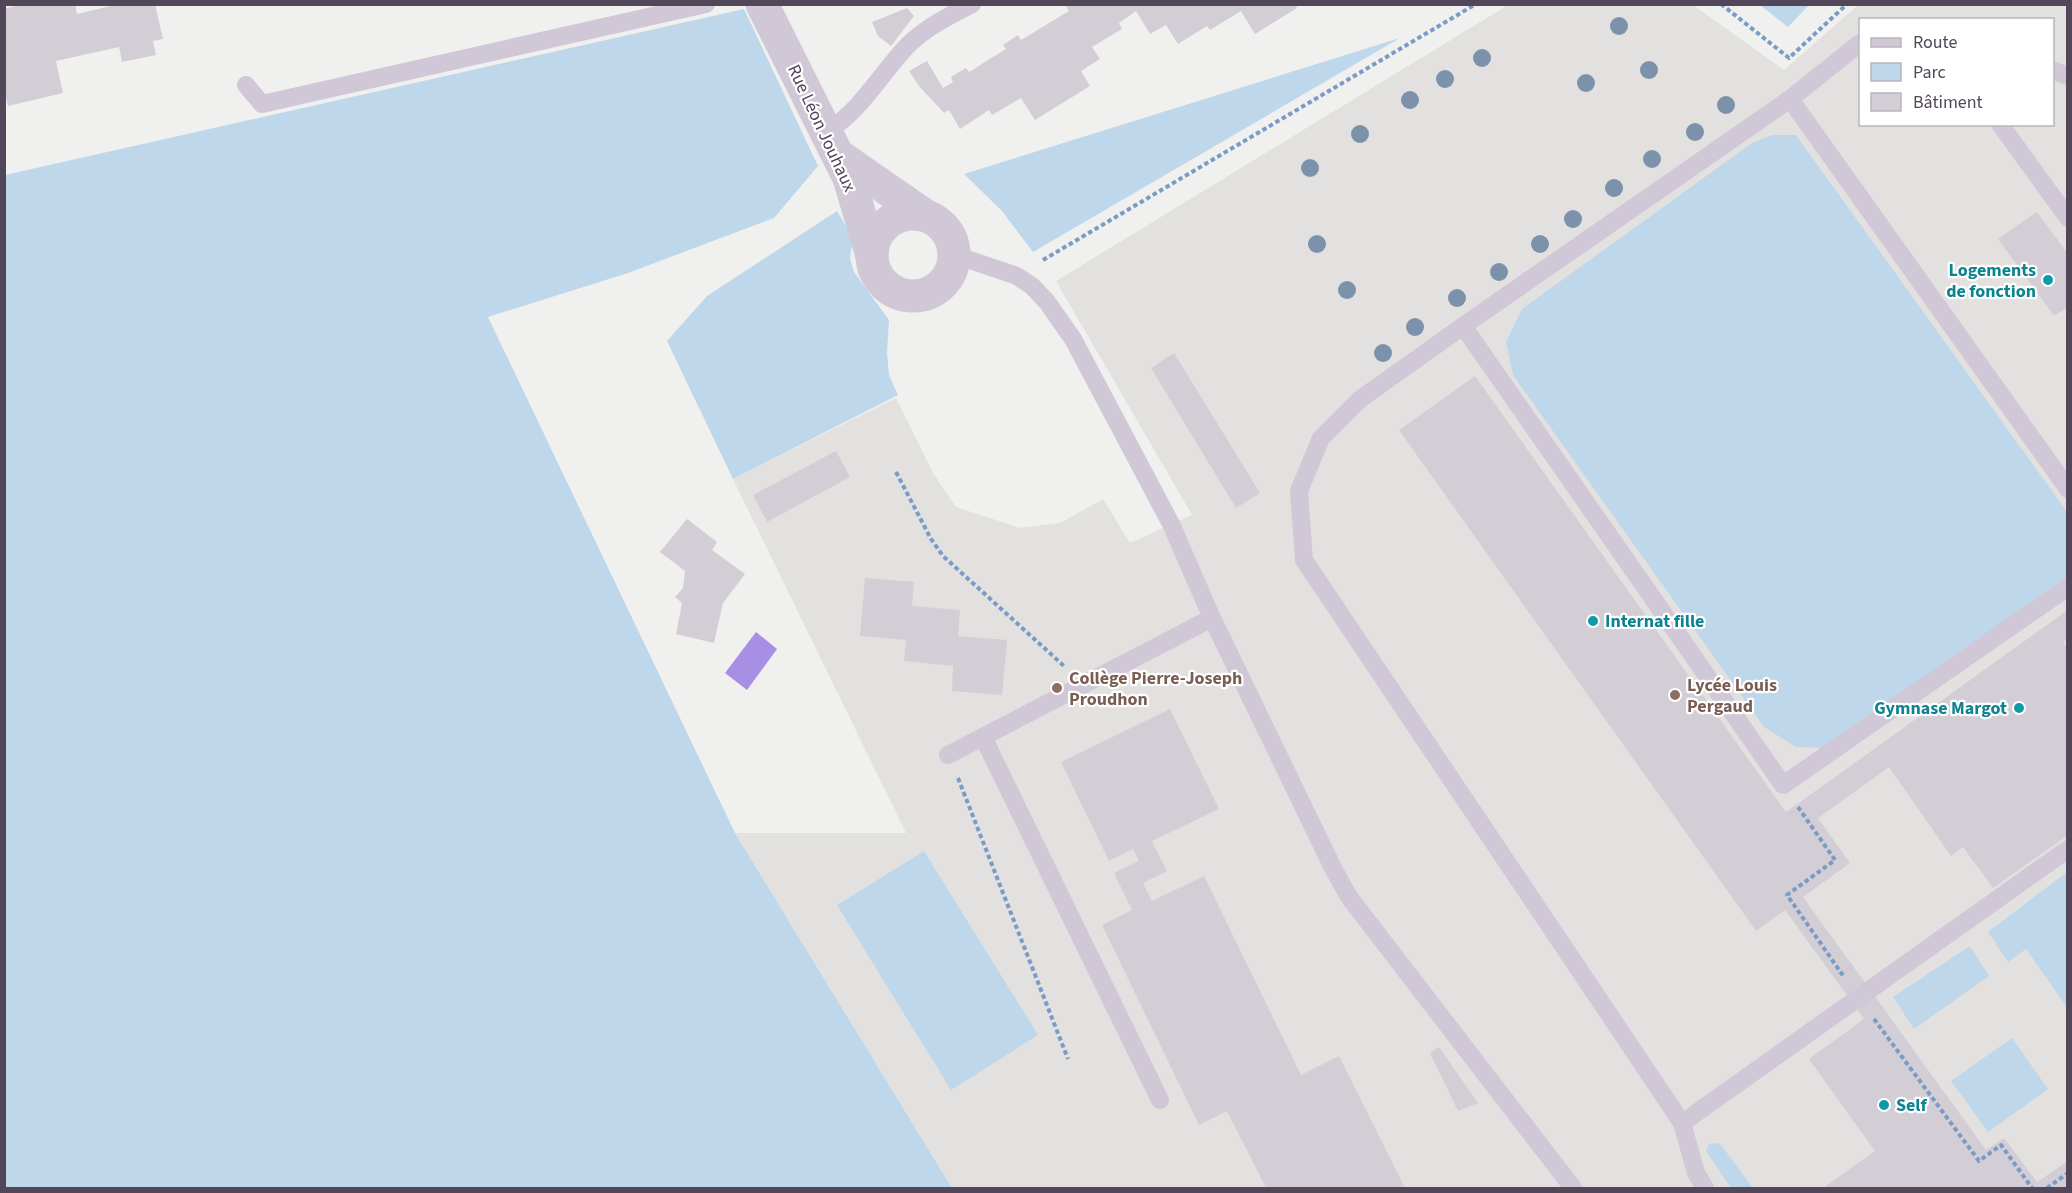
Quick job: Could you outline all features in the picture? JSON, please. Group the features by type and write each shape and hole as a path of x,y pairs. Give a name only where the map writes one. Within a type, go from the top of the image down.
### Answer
{"street":[{"name":"Rue Léon Jouhaux","path":"762,4 849,178 872,256"},
{"path":"832,144 926,216 938,222 953,242 955,255 947,279 932,291 914,296 901,294 889,289 880,280 874,268 872,256 874,243 880,231 900,216 913,214 926,216"}],"lane":[{"path":"246,85 262,104 706,4"},
{"path":"832,144 841,123 909,45 929,26 972,4"},
{"path":"1705,1188 1696,1173 1682,1124 1304,560 1299,490 1321,438 1359,400 1790,99 1859,44"},
{"path":"1790,99 2067,489"},
{"path":"2001,126 2067,218"},
{"path":"955,255 1017,276 1032,286 1047,302 1073,339 1170,524 1212,618 1349,897 1574,1188"},
{"path":"1463,326 1783,785 2067,587"},
{"path":"948,755 1212,618"},
{"path":"983,737 1160,1100"},
{"path":"1682,1124 2067,849"}],"path":[{"path":"1017,276 1476,4"},
{"path":"1721,4 1789,58 1847,4"},
{"path":"896,472 943,556 1084,684"},
{"path":"948,755 1068,1059"},
{"path":"1783,785 1835,860 1787,895 1840,971"},
{"path":"1858,998 1979,1161 2001,1145 2032,1188"},
{"path":"2047,1188 2067,1173"}],"shaded area":[{"name":"Lycée Louis Pergaud","path":"1508,5 1693,5 1784,70 1858,5 2067,5 2067,1188 952,1188 735,833 906,833 733,479 896,398 933,473 956,507 1020,528 1060,523 1103,499 1130,543 1192,515 1056,281"},
{"path":"756,632 777,649 747,690 725,673"}],"green space":[{"path":"1760,5 1809,5 1788,27"},
{"path":"744,9 818,166 774,218 628,273 488,317 735,833 952,1188 5,1188 5,175"},
{"path":"1400,38 1033,252 1002,211 964,174"},
{"path":"1772,135 1796,135 2067,512 2068,575 2066,582 1827,748 1796,747 1764,727 1513,375 1506,342 1522,309 1752,143"},
{"path":"837,211 853,238 850,258 854,272 889,320 887,353 889,375 898,395 733,479 667,341 707,296"},
{"path":"924,851 1038,1035 951,1090 837,905"},
{"path":"2067,872 2067,1007 2026,949 2008,962 1988,932"},
{"path":"1970,946 1989,976 1914,1029 1893,997"},
{"path":"2012,1038 2048,1089 1988,1132 1951,1081"},
{"path":"1719,1143 1753,1188 1731,1188 1706,1151 1709,1144"}],"building":[{"path":"23,4 75,4 77,14 119,4 155,4 163,39 153,41 156,55 122,62 119,47 56,61 63,93 8,106 4,89 4,9"},
{"path":"1068,4 1295,4 1297,8 1255,34 1241,11 1210,30 1207,26 1178,44 1166,25 1150,34 1136,11 1119,23 1122,29 1092,47 1100,59 1081,71 1090,86 1035,120 1021,98 992,115 989,110 960,129 949,110 944,113 919,86 909,71 927,61 943,88 953,82 951,77 966,68 969,72 1006,49 1003,45 1018,35 1021,40 1069,11 1066,6"},
{"path":"907,8 914,16 891,46 878,36 872,22"},
{"name":"Logements de fonction","path":"2037,212 2068,254 2068,307 2054,316 1998,239"},
{"path":"1174,353 1260,493 1236,508 1151,368"},
{"path":"1475,376 1786,812 2068,610 2068,639 2063,642 2068,649 2068,835 1993,888 1963,847 1951,856 1889,767 1818,818 1850,863 1803,897 1986,1150 2004,1138 2037,1182 2068,1161 2068,1188 1823,1188 1875,1151 1809,1059 1864,1019 1785,910 1756,931 1399,430"},
{"path":"836,451 850,477 767,522 753,495"},
{"path":"687,519 717,542 712,550 745,574 723,603 714,643 676,634 682,603 675,597 683,588 685,571 660,552"},
{"path":"865,578 914,582 912,606 960,610 958,636 1007,640 1002,695 952,691 953,666 904,661 906,640 860,636"},
{"path":"1170,709 1219,809 1152,841 1167,871 1143,883 1152,901 1204,876 1301,1075 1339,1056 1405,1188 1266,1188 1227,1111 1199,1125 1102,925 1132,910 1114,873 1139,861 1133,849 1109,861 1061,762"},
{"path":"1439,1047 1478,1103 1458,1111 1430,1053"}],"place":[{"name":"Logements de fonction","path":"2048,280"},
{"name":"Internat fille","path":"1593,621"},
{"name":"Collège Pierre-Joseph Proudhon","path":"1057,688"},
{"name":"Lycée Louis Pergaud","path":"1675,695"},
{"name":"Gymnase Margot","path":"2019,708"},
{"name":"Self","path":"1884,1105"}]}
